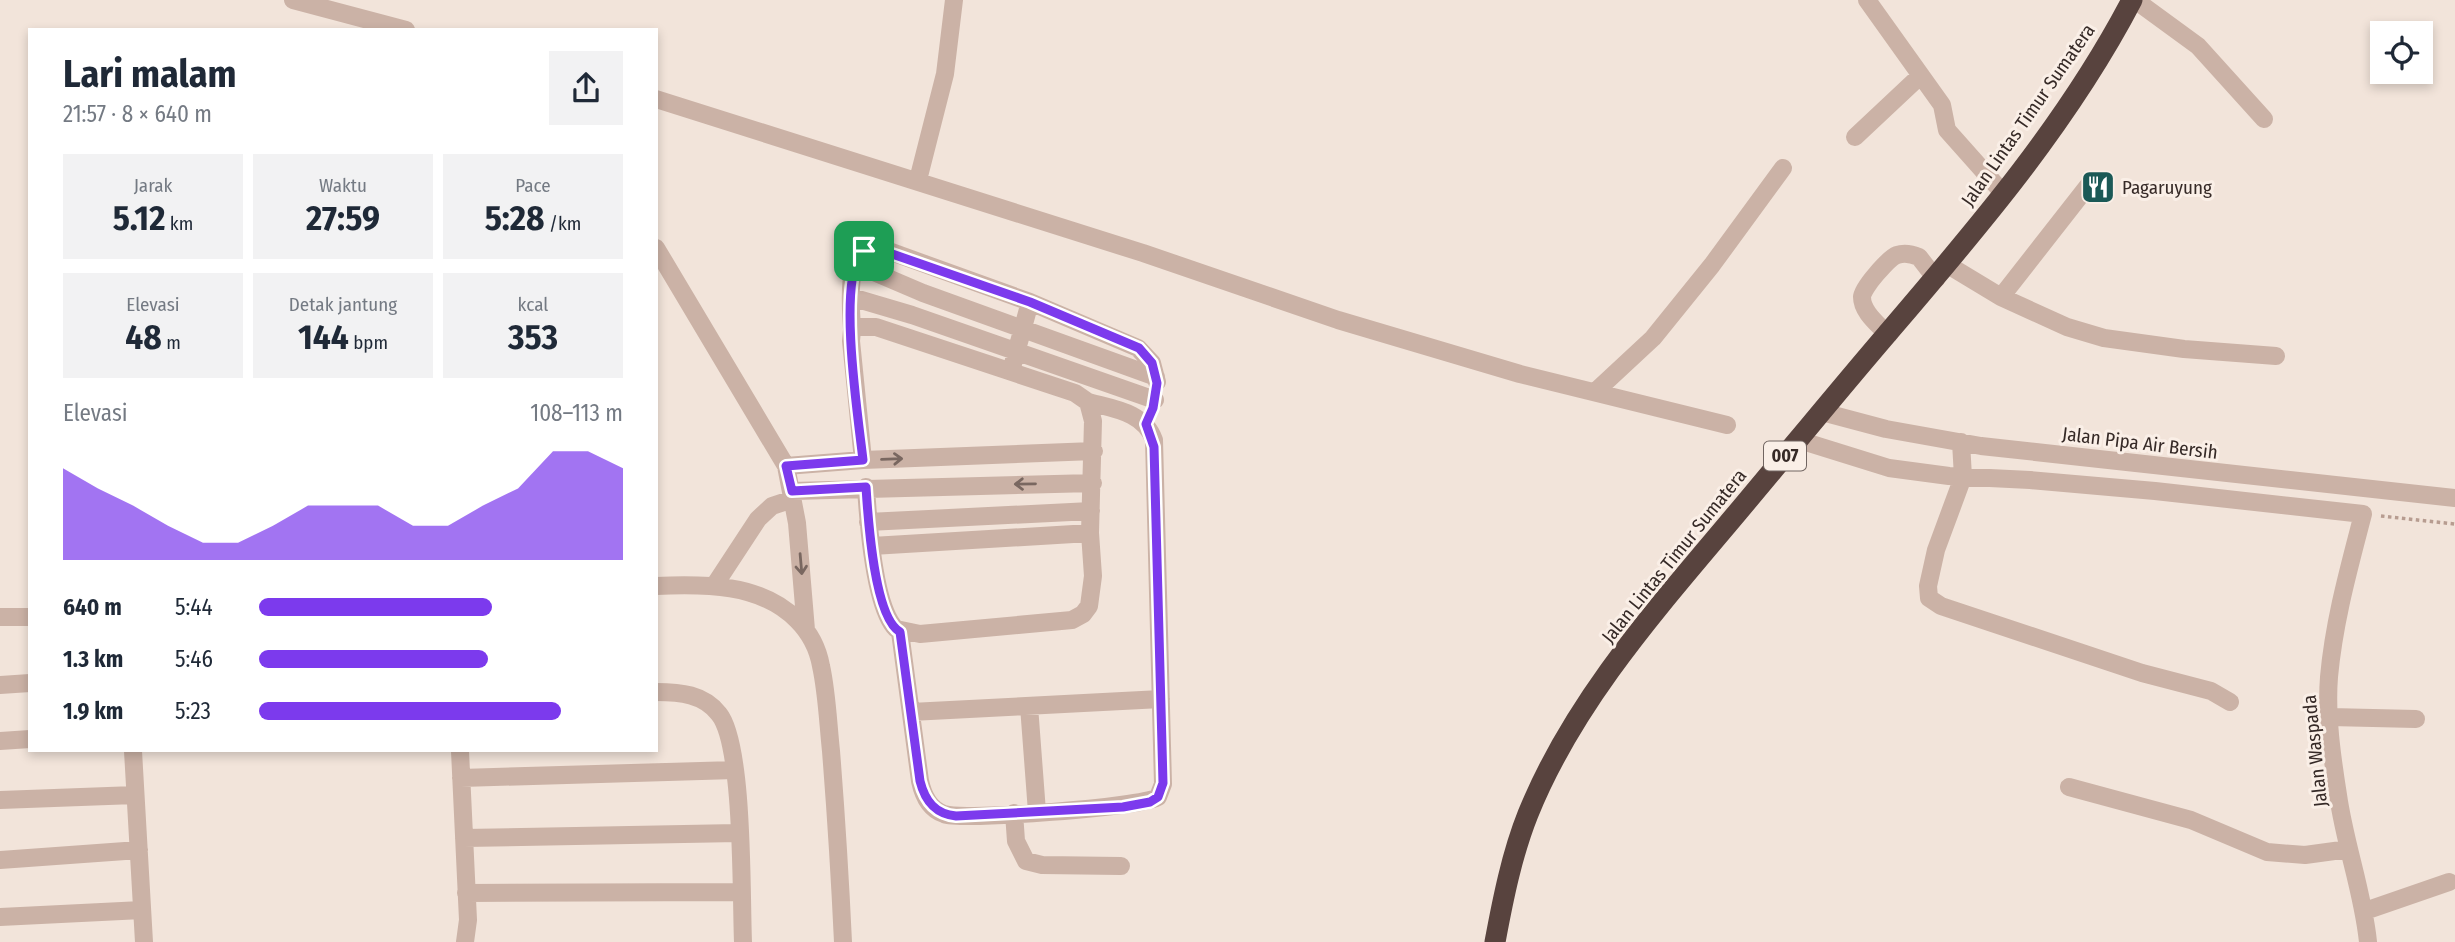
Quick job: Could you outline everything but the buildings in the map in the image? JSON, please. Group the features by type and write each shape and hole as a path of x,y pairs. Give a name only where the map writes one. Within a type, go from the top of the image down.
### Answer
{"highway":[{"name":"Jalan Lintas Timur Sumatera","path":"1495,942 1505,893 1527,816 1564,741 1613,667 1700,557 1942,272 2079,88 2134,0"}],"street":[{"path":"293,0 398,28"},
{"path":"918,180 944,74 954,0"},
{"path":"1867,0 1942,105 1947,130 2003,193"},
{"path":"2134,0 2198,46 2263,119"},
{"path":"1855,137 1920,76"},
{"path":"658,100 918,180 1338,320 1520,374 1727,425"},
{"path":"1596,391 1653,338 1712,265 1783,168"},
{"path":"2001,296 2091,182"},
{"path":"863,460 854,373 851,297 855,264 864,251 880,248 1030,302 1139,348 1152,363 1156,377 1155,400 1146,424"},
{"path":"658,251 786,466 792,495 806,630"},
{"path":"1887,334 1865,307 1862,294 1894,256 1902,254 1919,257 1942,272 2067,327 2104,338 2184,349 2276,355"},
{"path":"855,264 923,293 1156,377"},
{"path":"851,297 1155,400"},
{"path":"1011,371 1030,302"},
{"path":"852,329 876,327 1076,393 1088,402 1118,410 1146,424 1154,447 1163,783 1158,797 1150,802 1123,807 956,816 935,810 922,790 900,632"},
{"path":"866,487 868,522 884,612 891,625 900,632 920,634 1078,617 1086,610 1092,591 1090,533 1094,451 1093,421 1088,402"},
{"name":"Jalan Pipa Air Bersih","path":"1822,412 1886,429 1961,443 2455,498"},
{"path":"1799,440 1889,468 1963,477 2155,491 2363,514"},
{"path":"1961,443 1963,477 1936,550 1927,591 1931,600 1941,606 2142,673 2211,691 2230,702"},
{"path":"786,466 863,460 1094,451"},
{"path":"713,586 758,519 772,506 792,495 866,487 1093,483"},
{"path":"868,522 1091,511"},
{"name":"Jalan Waspada","path":"2363,514 2337,614 2329,679 2338,795 2365,911 2368,942"},
{"path":"872,546 1090,533"},
{"path":"658,586 713,586 759,596 780,606 806,630 815,647 821,666 827,715 843,942"},
{"path":"0,617 28,617"},
{"path":"0,684 28,683"},
{"path":"658,692 687,693 709,704 719,713 732,741 736,770 743,942"},
{"path":"911,712 1161,699"},
{"path":"1029,706 1037,812"},
{"path":"2330,717 2416,719"},
{"path":"0,741 28,739"},
{"path":"133,752 144,942"},
{"path":"460,752 468,920 465,942"},
{"path":"461,778 736,770"},
{"path":"2069,787 2191,820 2267,852 2305,855 2349,849"},
{"path":"0,800 135,795"},
{"path":"1014,813 1016,841 1026,861 1042,865 1121,866"},
{"path":"464,838 738,833"},
{"path":"0,860 139,850"},
{"path":"2365,911 2449,882"},
{"path":"466,893 741,891"},
{"path":"0,917 142,910"}],"path":[{"path":"2363,514 2455,524"}],"place":[{"name":"Pagaruyung","path":"2098,187"}],"route":[{"path":"875,248 886,250 1030,302 1139,348 1152,363 1157,393 1146,424 1154,440 1163,783 1158,797 1150,802 1123,807 949,816 935,810 925,797 920,781 900,632 891,625 884,612 868,522 866,487 792,491 786,466 863,460 854,373 851,302 855,264 864,251 875,248"}]}
